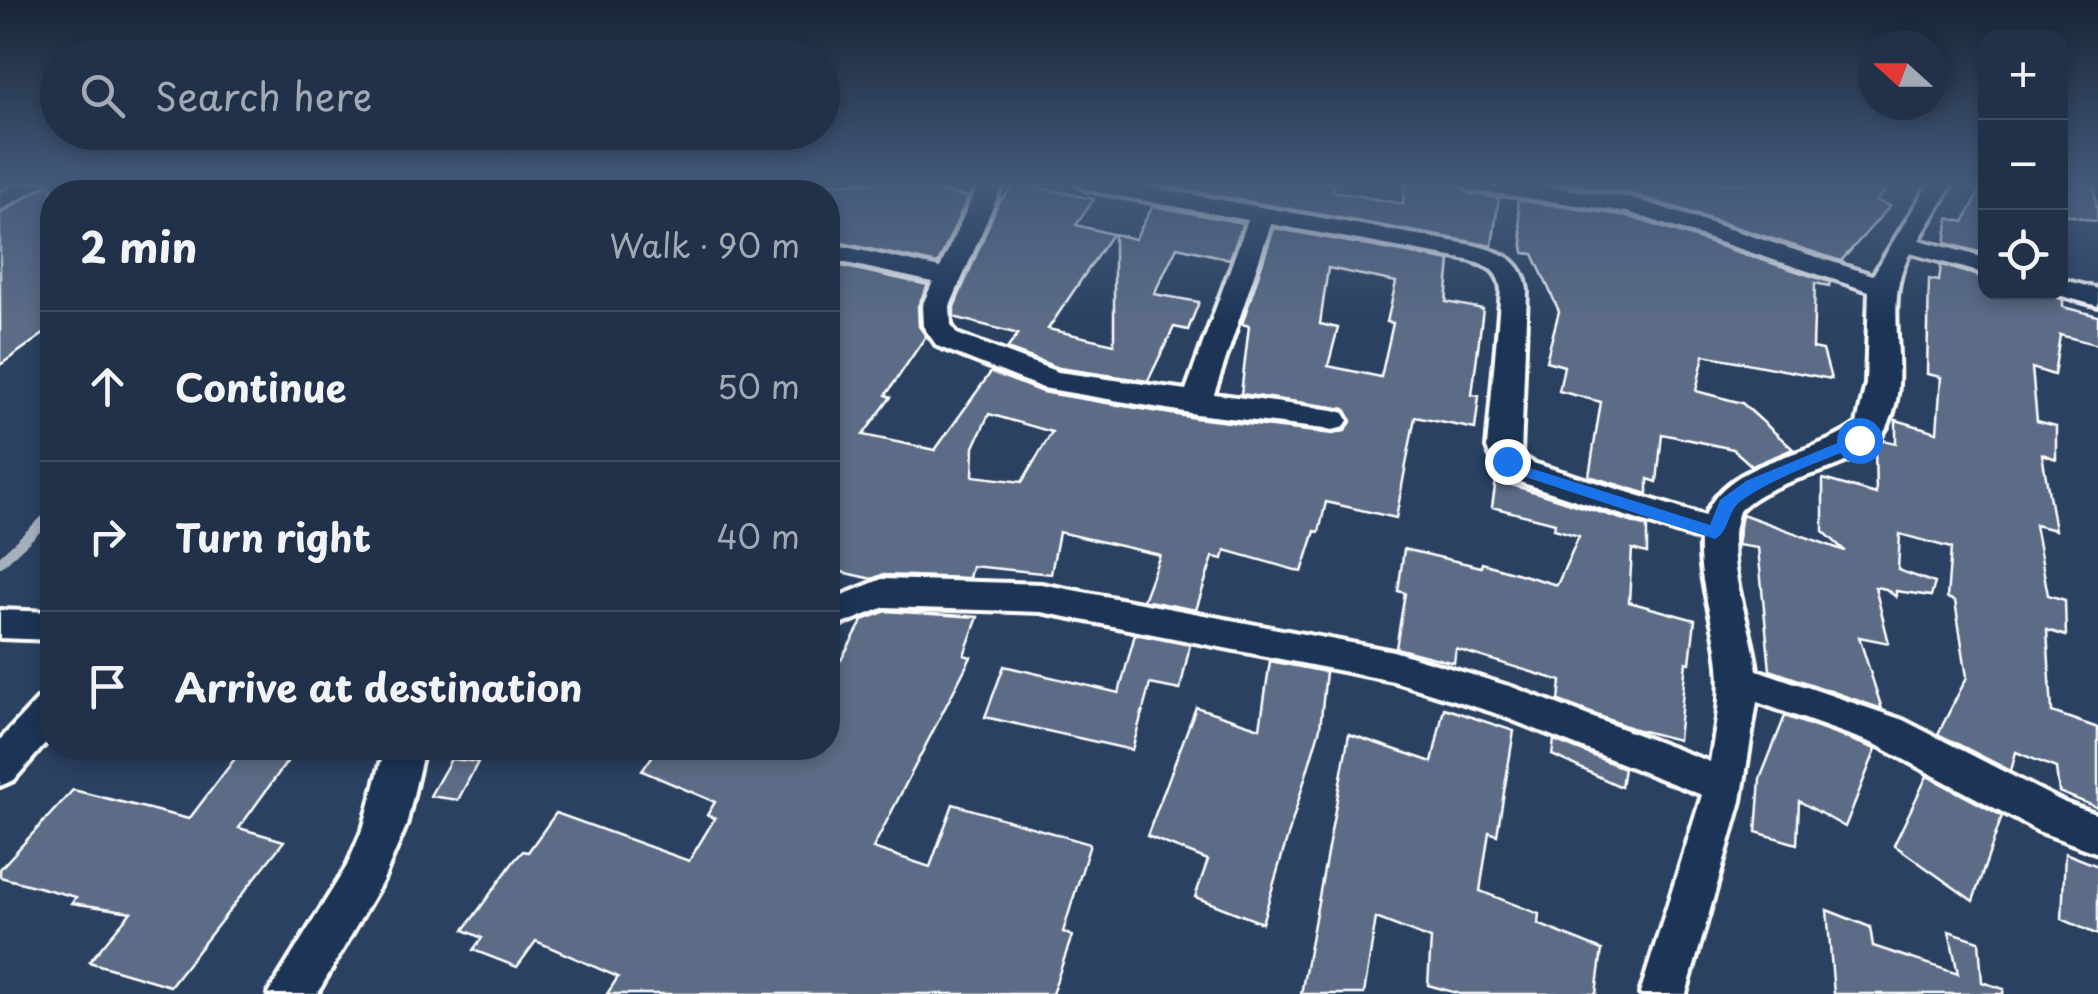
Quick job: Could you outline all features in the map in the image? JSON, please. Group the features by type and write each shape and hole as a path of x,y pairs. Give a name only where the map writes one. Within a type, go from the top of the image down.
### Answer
{"street":[{"path":"969,229 936,306 937,326 948,340 1053,382 1333,420"},
{"path":"1196,404 1257,229"},
{"path":"1336,229 1473,252 1500,262 1512,274 1514,290 1503,448 1507,461 1522,470 1715,532"},
{"path":"1708,229 1883,286"},
{"path":"1663,994 1723,785 1737,720 1740,680 1715,532 1726,504 1752,485 1859,440 1877,420 1883,286 1889,268 1914,229"},
{"path":"1905,244 1978,264"},
{"path":"840,254 946,277"},
{"path":"2068,289 2098,298"},
{"path":"840,611 882,593 1041,598 1393,666 1499,698 1723,785"},
{"path":"0,624 40,626"},
{"path":"1740,680 1889,732 2053,818 2098,834"},
{"path":"0,768 40,723"},
{"path":"300,992 362,880 385,826 401,760"}],"building":[{"path":"0,229 40,229 40,337 0,365"},
{"path":"840,229 953,229 938,264 840,243"},
{"path":"987,229 1094,229 1112,234 1048,329 1114,344 1114,234 1135,239 1140,229 1241,229 1230,259 1177,247 1154,294 1199,302 1188,330 1174,327 1148,381 1059,368 1007,349 1018,334 954,317 954,307"},
{"path":"1274,229 1450,261 1446,302 1483,309 1472,395 1479,396 1475,429 1415,417 1396,518 1326,502 1319,532 1315,531 1302,572 1225,550 1223,559 1213,557 1196,610 1143,600 1160,555 1059,532 1051,574 972,566 969,578 882,575 872,579 840,572 840,266 928,285 918,306 919,326 926,336 886,395 891,397 863,435 935,450 991,372 1042,392 1195,418 1333,434 1345,431 1351,422 1345,409 1241,394 1249,326 1242,324","holes":["1328,268 1396,282 1387,322 1393,323 1381,377 1328,366 1338,328 1320,324","989,414 1052,432 1022,482 973,476 974,447"]},
{"path":"1401,229 1494,229 1492,246"},
{"path":"1521,229 1668,229 1830,282 1829,286 1815,283 1813,348 1823,350 1831,379 1704,355 1696,391 1742,403 1793,449 1752,466 1733,449 1662,434 1657,482 1648,479 1648,494 1589,476 1601,402 1559,391 1564,366 1546,361 1559,311 1533,254 1524,253"},
{"path":"1743,229 1869,229 1841,261"},
{"path":"1947,229 1978,229 1978,252 1945,243"},
{"path":"1941,265 1978,276 1978,300 2063,300 2063,307 2098,316 2098,345 2060,335 2054,375 2032,368 2037,421 2056,426 2056,459 2042,454 2055,530 2035,525 2048,595 2065,600 2066,636 2047,630 2052,712 2098,728 2098,808 2059,792 2056,768 2016,752 2011,771 1938,734 1967,677 1955,601 1947,598 1951,548 1900,534 1898,570 1935,583 1931,596 1896,591 1896,597 1875,587 1889,643 1859,637 1882,709 1770,670 1758,548 1737,545 1742,514 1845,551 1823,531 1823,479 1876,494 1875,448 1883,440 1896,443 1896,420 1937,432 1941,377 1927,374 1929,279 1939,281"},
{"path":"1496,480 1647,527 1647,553 1632,549 1629,602 1695,620 1690,663 1686,662 1678,740 1631,728 1559,701 1561,681 1456,649 1454,663 1396,648 1405,593 1398,591 1404,549 1481,567 1482,563 1557,585 1579,536 1554,529 1555,523 1492,507"},
{"path":"886,611 978,617 964,655 971,657 873,848 930,867 953,804 1090,844 1063,932 1072,936 1052,994 607,994 618,977 536,941 517,967 473,950 482,938 464,930 514,861 523,851 528,852 556,813 689,861 715,818 707,815 715,802 642,771 650,760 840,760 840,660 863,620"},
{"path":"1135,634 1190,645 1180,690 1150,684 1132,750 985,717 1004,666 1119,693"},
{"path":"1270,661 1326,672 1320,728 1262,923 1195,897 1208,860 1147,836 1196,707 1260,728"},
{"path":"1444,708 1514,731 1497,835 1489,832 1480,891 1539,914 1538,924 1602,950 1596,994 1460,994 1428,985 1431,939 1376,918 1364,994 1301,994 1349,734 1432,762"},
{"path":"1785,716 1876,749 1845,827 1799,801 1797,844 1756,832 1760,779"},
{"path":"1554,740 1624,768 1621,787 1552,755"},
{"path":"234,760 288,760 239,828 284,841 170,986 89,962 131,912 72,903 76,897 0,877 0,869 73,790 189,819"},
{"path":"450,760 478,762 458,800 430,796"},
{"path":"1927,776 2002,816 1973,901 1894,845"},
{"path":"2065,853 2098,866 2098,935 2062,919"},
{"path":"1827,910 1870,927 1873,946 1958,974 1949,931 1979,941 1982,982 2004,989 2003,994 1834,994"}],"waterway":[{"path":"0,562 40,525"}],"route":[{"path":"1507,461 1522,470 1715,532 1726,504 1752,485 1859,440"}]}
